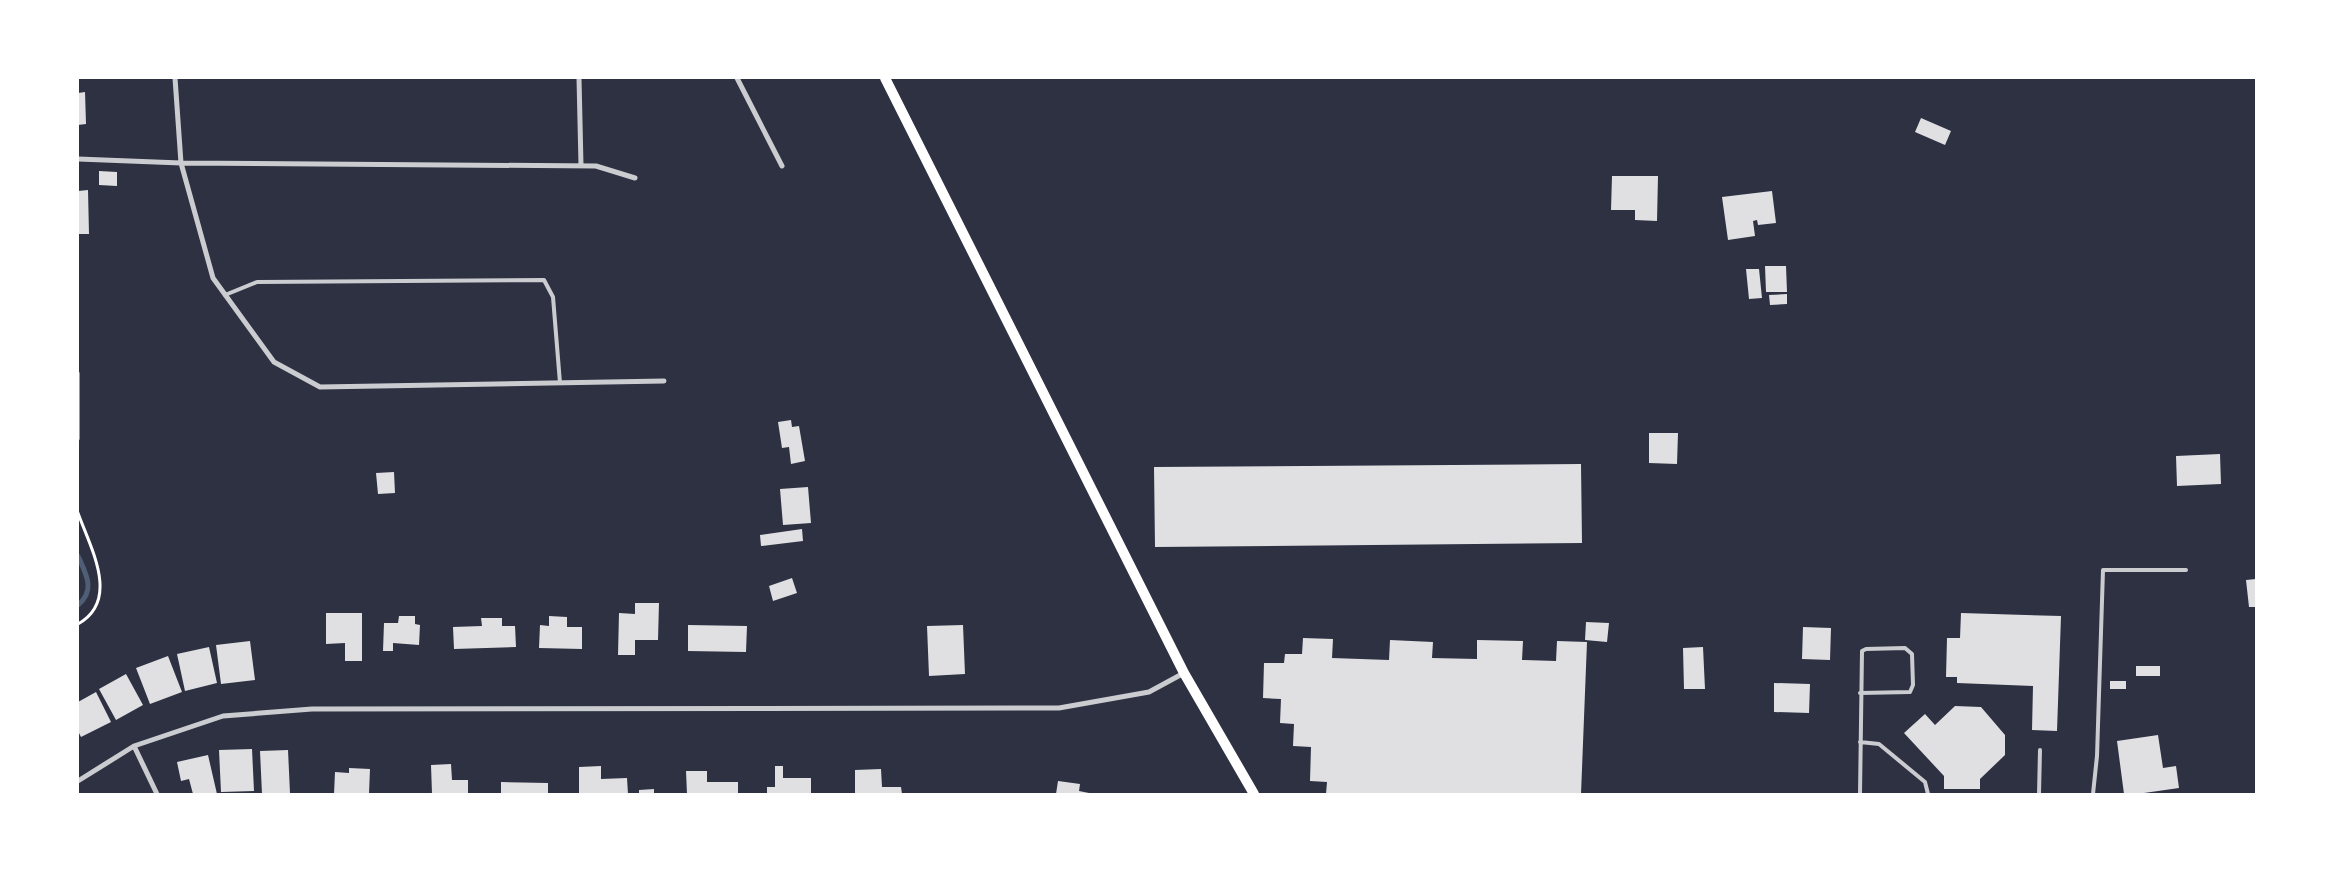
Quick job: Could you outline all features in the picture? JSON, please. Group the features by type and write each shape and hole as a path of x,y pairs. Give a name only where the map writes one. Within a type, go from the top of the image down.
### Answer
{"main road":[{"path":"885,78 1184,673 1254,794"}],"street":[{"path":"175,78 181,163 213,278 274,362 320,387 664,382"},
{"path":"579,78 581,165"},
{"path":"737,78 782,166"},
{"path":"78,159 181,163 581,165 596,166 635,178"},
{"path":"78,781 134,746 223,716 312,709 1060,708 1149,692 1184,673"},
{"path":"134,746 157,794"}],"lane":[{"path":"225,295 257,282 544,280 553,298 560,383"},
{"path":"2093,794 2097,756 2104,570 2186,570"},
{"path":"1860,693 1910,692 1913,684 1912,654 1909,651 1895,648 1866,649 1862,651 1860,693 1860,794"},
{"path":"1860,742 1879,744 1925,782 1928,794"},
{"path":"2039,794 2040,750"}],"path":[{"path":"78,373 78,439"},
{"path":"78,512 95,560 100,582 100,596 94,611 78,624"}],"building":[{"path":"85,92 86,124 78,125 78,93"},
{"path":"1921,118 1951,131 1945,145 1915,132"},
{"path":"99,171 117,172 117,186 99,185"},
{"path":"1612,176 1658,176 1657,221 1635,220 1635,210 1611,210"},
{"path":"88,190 89,234 78,234 78,191"},
{"path":"1772,191 1776,223 1758,225 1757,220 1753,221 1755,236 1728,240 1722,197"},
{"path":"1765,266 1786,266 1787,292 1766,292"},
{"path":"1746,269 1759,269 1762,298 1749,299"},
{"path":"1787,294 1787,304 1770,305 1769,295"},
{"path":"791,420 792,427 799,426 805,461 791,464 789,447 782,448 778,422"},
{"path":"1649,433 1678,433 1677,464 1649,463"},
{"path":"2220,454 2221,484 2177,486 2176,456"},
{"path":"1581,464 1582,543 1155,547 1154,467"},
{"path":"394,472 395,493 378,494 376,473"},
{"path":"808,487 811,523 783,525 780,489"},
{"path":"802,529 803,541 761,546 760,535"},
{"path":"792,578 797,593 773,601 769,586"},
{"path":"2256,579 2256,607 2249,607 2246,580"},
{"path":"635,603 659,603 658,640 635,640 635,655 618,655 619,613 635,614"},
{"path":"326,613 362,613 362,661 345,661 345,643 326,644"},
{"path":"1961,613 2061,616 2057,731 2032,730 2033,686 1957,683 1957,677 1946,677 1947,638 1960,638"},
{"path":"399,616 415,616 415,624 420,625 419,645 393,643 393,651 383,651 384,623 398,623"},
{"path":"549,616 567,617 567,627 582,627 582,649 539,648 540,625 549,626"},
{"path":"481,618 502,618 502,626 515,626 516,647 454,649 453,627 482,626"},
{"path":"1586,622 1609,623 1607,642 1585,640"},
{"path":"688,625 747,626 746,652 688,651"},
{"path":"963,625 965,674 929,676 927,626"},
{"path":"1803,627 1831,628 1830,660 1802,659"},
{"path":"1303,638 1333,639 1332,658 1389,660 1390,640 1433,642 1432,658 1477,659 1477,640 1523,641 1522,660 1556,661 1557,641 1587,642 1581,794 1326,794 1327,782 1310,781 1311,747 1293,746 1294,724 1280,723 1281,699 1263,698 1264,663 1284,663 1285,654 1302,654"},
{"path":"250,641 255,680 221,684 216,645"},
{"path":"209,647 217,683 185,691 177,654"},
{"path":"1703,647 1705,689 1684,689 1683,648"},
{"path":"168,656 182,692 150,704 136,668"},
{"path":"2136,666 2160,666 2160,676 2136,676"},
{"path":"126,674 143,705 116,720 99,689"},
{"path":"2110,681 2126,681 2126,689 2110,689"},
{"path":"1774,683 1810,684 1809,713 1774,712"},
{"path":"96,692 111,722 81,737 78,731 78,702"},
{"path":"1955,706 1981,707 2005,735 2005,755 1980,779 1980,789 1944,789 1944,776 1904,733 1925,714 1935,725"},
{"path":"2158,735 2163,768 2176,766 2179,788 2145,794 2124,794 2117,741"},
{"path":"252,749 254,791 221,792 219,750"},
{"path":"288,750 290,793 262,794 260,751"},
{"path":"208,755 217,794 193,794 189,779 181,781 177,762"},
{"path":"451,764 452,780 468,780 468,794 432,794 431,765"},
{"path":"601,766 601,779 627,778 628,794 579,794 579,767"},
{"path":"775,766 783,766 783,778 811,778 811,794 767,794 767,787 775,787"},
{"path":"349,768 370,769 369,794 334,794 335,772 349,773"},
{"path":"881,769 882,787 901,787 902,794 855,794 855,770"},
{"path":"686,771 707,771 707,782 738,782 738,794 687,794"},
{"path":"1058,781 1080,784 1079,791 1089,794 1056,794"},
{"path":"501,782 548,783 548,794 501,794"},
{"path":"654,789 654,794 639,794 639,790"}],"waterway":[{"path":"78,556 88,582 87,594 78,605"}]}
